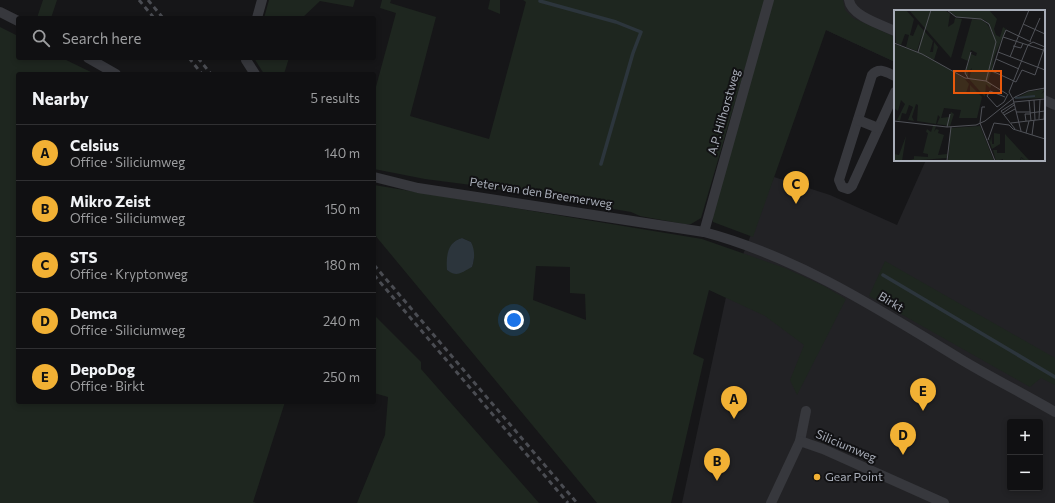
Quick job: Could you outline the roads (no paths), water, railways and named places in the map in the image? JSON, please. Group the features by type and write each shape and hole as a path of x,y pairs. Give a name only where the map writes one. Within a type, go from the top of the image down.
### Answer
{"street":[{"path":"258,16 262,0"},
{"name":"A.P. Hilhorstweg","path":"704,232 769,0"},
{"path":"850,2 854,10 862,16 894,31"},
{"path":"0,12 16,20"},
{"path":"92,60 112,72"},
{"path":"246,60 254,72"},
{"path":"894,72 876,70 872,74 839,180 840,185 845,189 852,186 894,94"},
{"path":"1045,100 1055,105"},
{"path":"858,120 878,128"},
{"name":"Peter van den Breemerweg","path":"376,178 418,188 704,232"},
{"name":"Birkt","path":"704,232 724,237 776,258 842,288 967,363 1055,412"},
{"path":"800,441 806,411"},
{"name":"Siliciumweg","path":"771,503 800,441 823,449 944,503"}],"waterway":[{"path":"540,1 616,22 641,32 633,53 601,164"},
{"path":"883,275 1055,377"}],"railway":[{"path":"139,0 152,16"},
{"path":"148,0 161,16"},
{"path":"191,60 200,72"},
{"path":"200,60 209,72"},
{"path":"376,267 577,503"},
{"path":"376,277 568,503"}],"place":[{"name":"STS","path":"796,204"},
{"name":"DepoDog","path":"923,411"},
{"name":"Celsius","path":"734,419"},
{"name":"Demca","path":"903,455"},
{"name":"Gear Point","path":"817,477"},
{"name":"Mikro Zeist","path":"717,481"}]}
